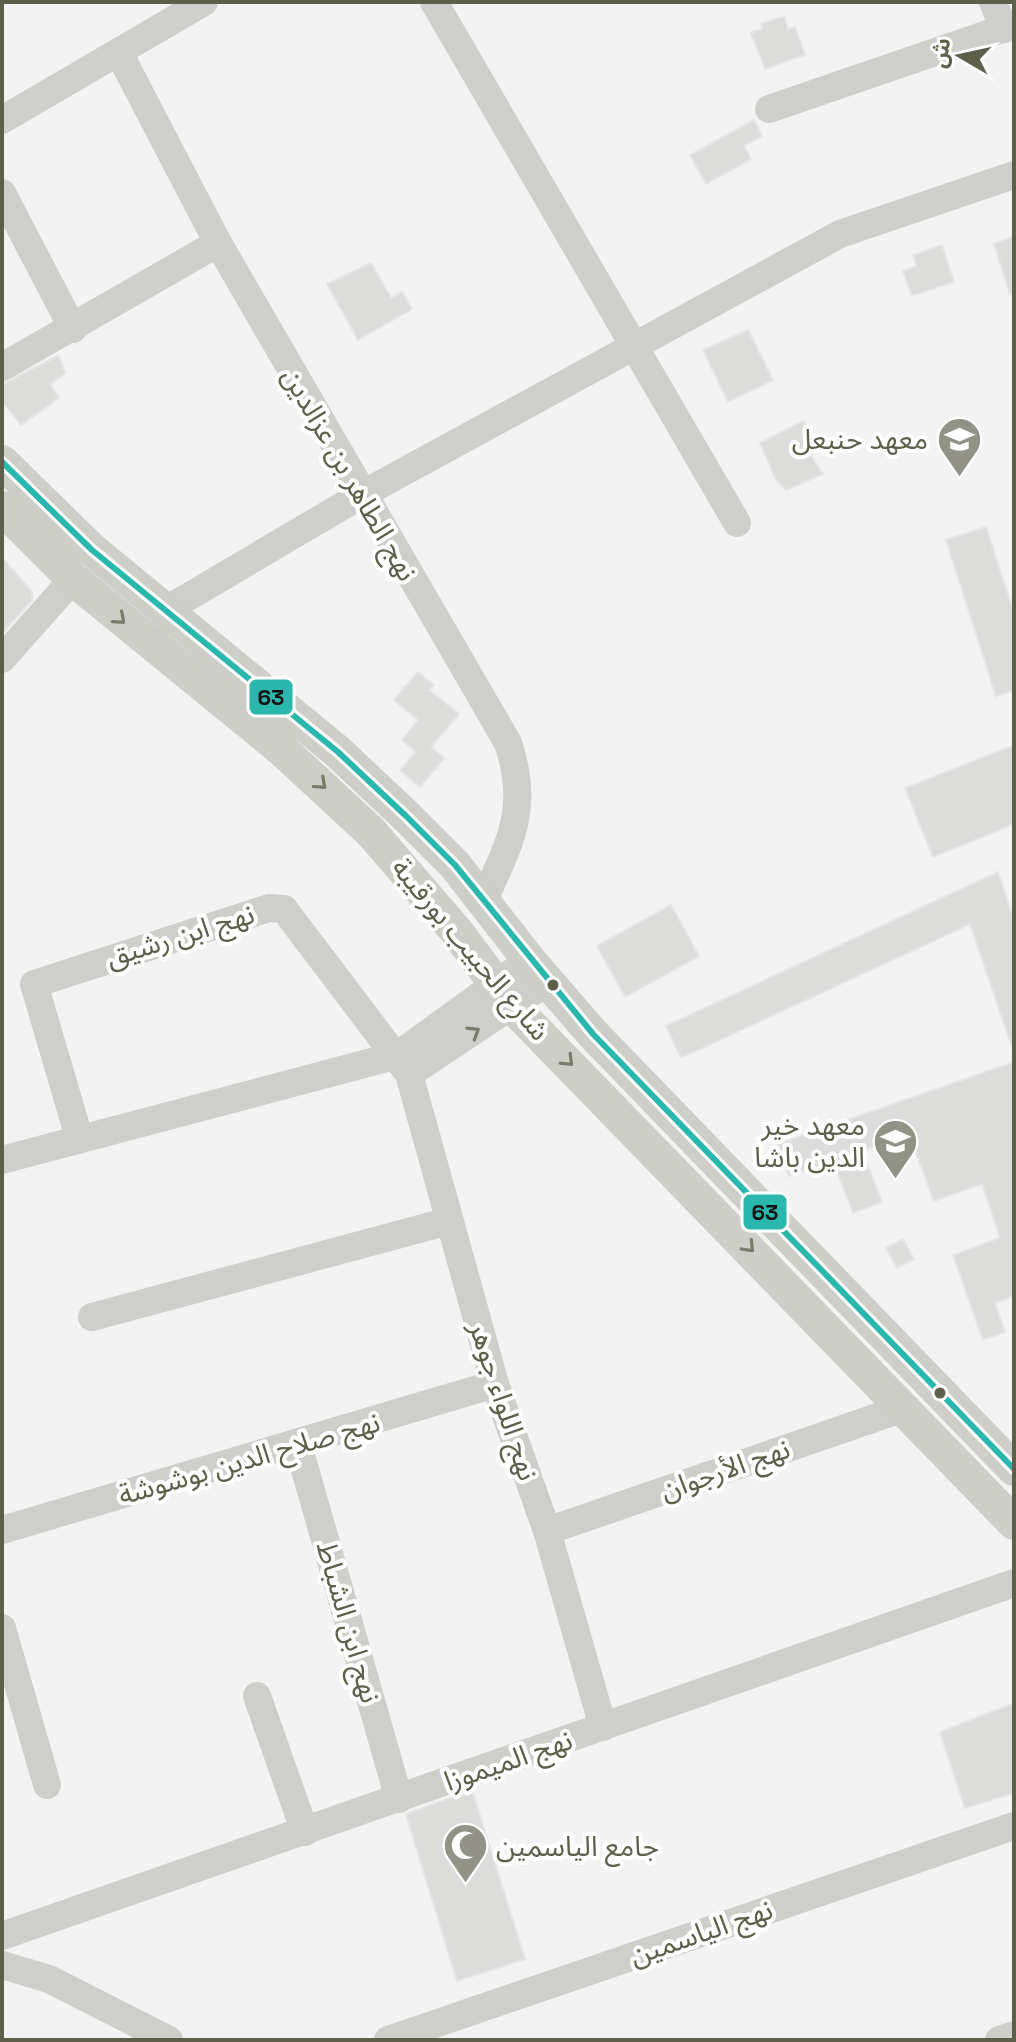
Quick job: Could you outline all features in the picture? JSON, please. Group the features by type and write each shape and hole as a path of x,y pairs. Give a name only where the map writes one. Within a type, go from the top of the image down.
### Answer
{"main road":[{"path":"2,462 92,550 338,752 455,865 538,971 703,1150 1014,1469"},
{"name":"شارع الحبيب بورقيبة","path":"2,508 73,579 280,748 342,804 421,889 505,996 1014,1523"}],"street":[{"path":"2,120 204,2"},
{"path":"434,2 737,523"},
{"path":"769,109 1009,27 993,2"},
{"name":"نهج الطاهر بن عزالدين","path":"119,53 218,243 361,495 508,743 516,765 519,811 511,841 483,902"},
{"path":"166,610 361,495 840,234 1014,175"},
{"path":"2,193 73,329"},
{"path":"2,367 218,243"},
{"path":"2,659 73,579"},
{"name":"نهج ابن رشيق","path":"79,1137 34,984 269,908 284,909 403,1065"},
{"path":"2,1160 79,1137 403,1065 538,971"},
{"name":"نهج اللواء جوهر","path":"403,1065 495,1384 547,1531 603,1727"},
{"path":"92,1317 449,1221"},
{"name":"نهج صلاح الدين بوشوشة","path":"2,1530 298,1445 495,1384"},
{"name":"نهج الأرجوان","path":"547,1531 904,1408"},
{"name":"نهج ابن الشباط","path":"298,1445 399,1799"},
{"name":"نهج الميموزا","path":"2,1936 1014,1583"},
{"path":"2,1628 47,1785"},
{"path":"257,1696 305,1832"},
{"name":"نهج الياسمين","path":"388,2040 1014,1826"},
{"path":"2,1965 49,1979 169,2040"},
{"path":"999,2040 1014,2035"}],"building":[{"path":"784,16 788,29 795,27 805,55 765,69 751,33 762,29 761,24"},
{"path":"754,120 762,136 744,146 751,159 706,184 690,155"},
{"path":"1014,236 1014,293 1010,294 994,244"},
{"path":"942,245 954,282 912,296 903,271 917,266 913,255"},
{"path":"371,263 391,298 402,292 412,309 358,340 327,284"},
{"path":"748,330 773,380 728,402 703,350"},
{"path":"58,356 66,373 50,384 59,398 21,425 2,401 2,384"},
{"path":"803,421 820,447 810,454 823,474 786,490 776,480 760,443"},
{"path":"986,527 1014,613 1014,690 996,696 946,540"},
{"path":"2,557 32,592 32,600 2,633"},
{"path":"418,672 434,685 429,690 459,714 431,747 444,758 420,787 400,770 416,752 402,740 418,720 394,700"},
{"path":"1014,745 1014,824 933,857 905,788"},
{"path":"998,872 1014,920 1014,1044 1011,1044 970,924 681,1058 666,1026"},
{"path":"671,905 699,956 625,997 597,946"},
{"path":"1014,1062 1014,1296 995,1303 1005,1332 983,1340 953,1255 1000,1238 982,1184 934,1201 909,1134 862,1151 882,1202 853,1213 833,1161 789,1176 778,1144"},
{"path":"903,1239 914,1259 897,1268 886,1248"},
{"path":"1014,1703 1014,1793 965,1808 940,1732"},
{"name":"جامع الياسمين","path":"472,1790 525,1959 457,1981 406,1814"}],"transit line":[{"name":"63","path":"2,462 92,550 338,752 406,816 455,865 593,1034 1014,1469"}],"place":[{"name":"معهد حنبعل","path":"959,478"},
{"name":"معهد خير الدين باشا","path":"896,1180"},
{"name":"جامع الياسمين","path":"465,1885"}]}
